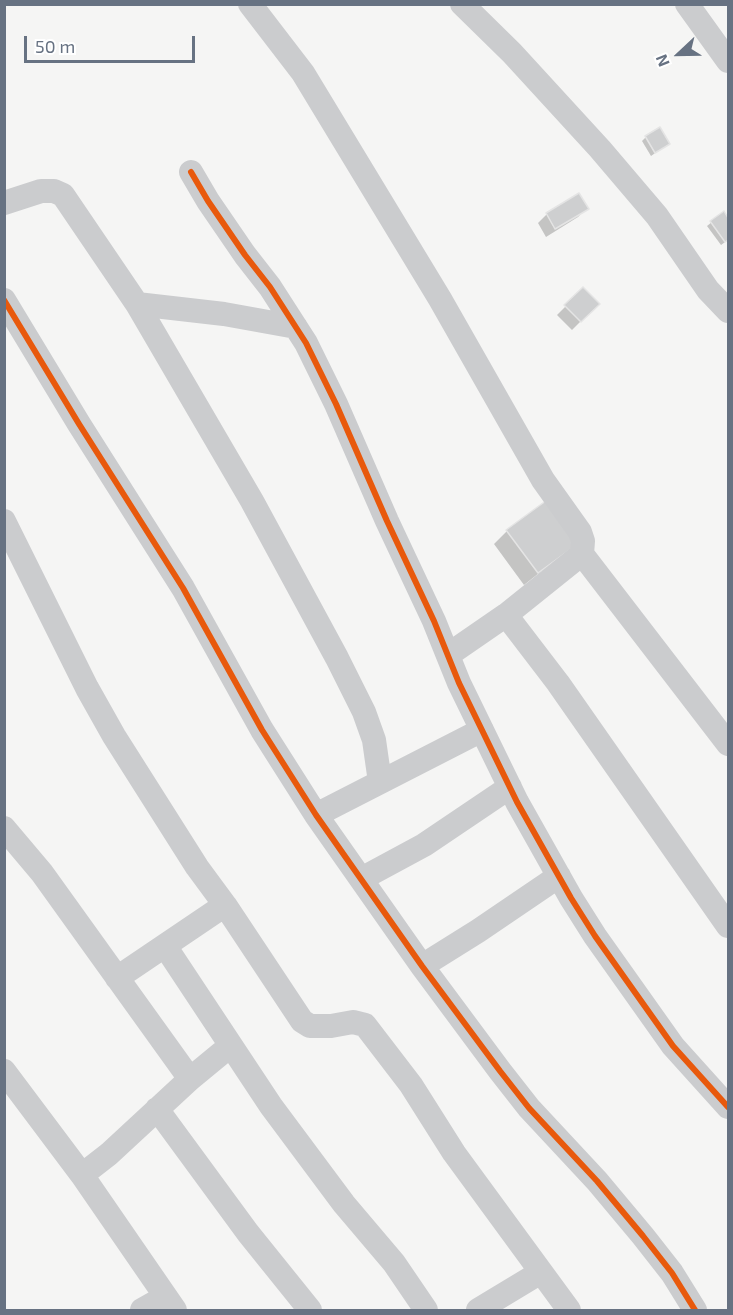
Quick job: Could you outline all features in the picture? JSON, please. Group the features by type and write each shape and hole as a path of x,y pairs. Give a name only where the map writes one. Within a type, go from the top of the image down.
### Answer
{"street":[{"path":"250,4 303,73 440,299 543,480 579,532 583,541 582,554 729,744"},
{"path":"462,4 512,53 600,149 657,216 708,290 729,311"},
{"path":"687,4 729,61"},
{"path":"191,172 208,201 270,287 306,343 336,404 482,730 510,787 559,876 595,936 673,1046 729,1107"},
{"path":"4,203 41,191 54,191 63,195 137,304 252,501 337,658 364,712 374,740 380,782"},
{"path":"4,300 183,588 262,730 316,815 422,966 530,1108 597,1181 643,1236 672,1273 695,1311"},
{"path":"137,304 224,314 296,327"},
{"path":"4,521 87,688 114,736 197,867 303,1021 310,1026 331,1026 353,1022 365,1025 411,1085 454,1153 569,1311"},
{"path":"448,655 506,615 582,554"},
{"path":"506,615 558,683 729,926"},
{"path":"316,815 482,730"},
{"path":"362,879 424,845 510,787"},
{"path":"4,828 42,873 190,1079"},
{"path":"422,966 559,876"},
{"path":"117,978 225,905"},
{"path":"165,946 271,1106 344,1204 394,1263 426,1311"},
{"path":"82,1175 230,1046"},
{"path":"4,1071 82,1175 170,1304 142,1311"},
{"path":"157,1109 248,1233 310,1311"},
{"path":"478,1311 541,1272"}],"building":[{"path":"660,127 670,144 655,153 645,136"},
{"path":"579,193 589,209 555,229 546,213"},
{"path":"724,211 728,218 728,240 725,242 710,221"},
{"path":"583,287 600,304 581,322 564,305"},
{"path":"547,500 579,543 538,573 506,530"}],"cycle path":[{"path":"191,172 208,201 270,287 306,343 434,621 459,683 517,802 571,898 595,936 673,1046 728,1107"},
{"path":"4,300 183,588 262,730 316,815 422,966 500,1071 529,1108 597,1181 643,1236 672,1273 695,1310"}]}
